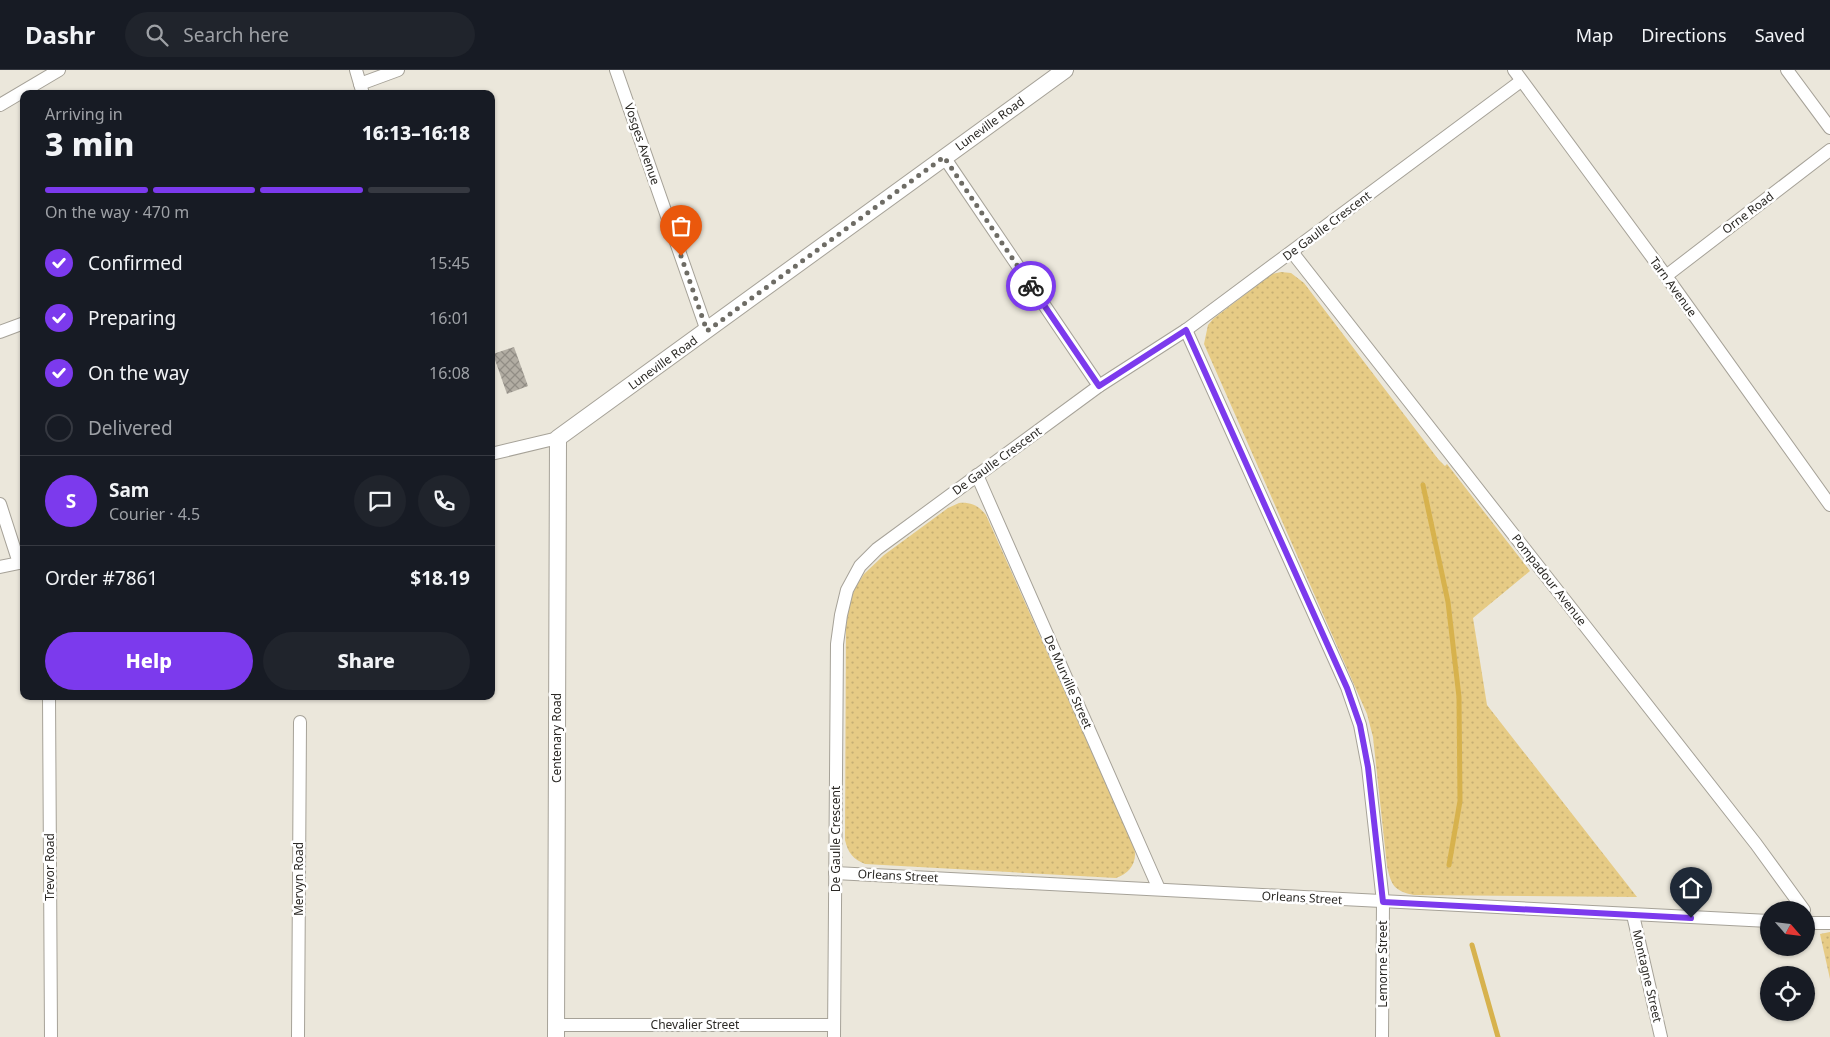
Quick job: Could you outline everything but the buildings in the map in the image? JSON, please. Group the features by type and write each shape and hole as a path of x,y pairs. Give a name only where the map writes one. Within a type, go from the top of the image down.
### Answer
{"street":[{"path":"25,90 59,70"},
{"path":"356,70 362,89 398,70"},
{"name":"Vosges Avenue","path":"616,70 707,331"},
{"name":"Luneville Road","path":"495,453 558,438 1065,70"},
{"path":"1787,70 1830,128"},
{"name":"De Gaulle Crescent","path":"834,1031 837,644 847,590 860,566 877,549 1099,386 1186,330 1292,252 1518,75"},
{"name":"Tarn Avenue","path":"1518,75 1666,276 1830,505"},
{"path":"0,105 20,93"},
{"name":"Orne Road","path":"1666,276 1830,150"},
{"path":"944,157 1099,386"},
{"name":"Pompadour Avenue","path":"1292,252 1744,828 1797,901"},
{"path":"0,332 20,324"},
{"name":"Lemorne Street","path":"1186,330 1347,688 1360,725 1368,767 1383,902 1382,1037"},
{"name":"Centenary Road","path":"556,1031 558,438"},
{"name":"De Murville Street","path":"977,475 1159,889"},
{"path":"0,504 20,557"},
{"path":"0,567 20,562"},
{"name":"Trevor Road","path":"49,700 51,1037"},
{"name":"Mervyn Road","path":"298,1037 300,722"},
{"name":"Orleans Street","path":"835,873 1633,916 1760,921"},
{"name":"Montagne Street","path":"1633,916 1661,1037"},
{"path":"1815,921 1830,923"},
{"name":"Chevalier Street","path":"556,1031 834,1031"}],"shaded area":[{"path":"1281,272 1291,273 1304,283 1438,459 1445,466 1447,464 1530,571 1473,618 1487,705 1637,897 1414,895 1394,886 1387,866 1373,737 1367,714 1204,344 1208,325 1213,319 1272,274"},
{"path":"959,503 974,505 986,515 1134,847 1134,862 1129,870 1121,876 1116,878 865,864 854,858 848,849 845,840 846,626 850,601 855,588 864,574 884,555 948,508"},
{"path":"1830,932 1830,979 1820,934"}],"waterway":[{"path":"1423,485 1448,602 1459,697 1460,801 1449,865"},
{"path":"1472,945 1498,1037"}],"way so far":[{"path":"681,256 707,331 944,157 1031,286"}],"route":[{"path":"1031,286 1099,386 1186,330 1347,688 1360,725 1368,767 1383,902 1691,918"}]}
